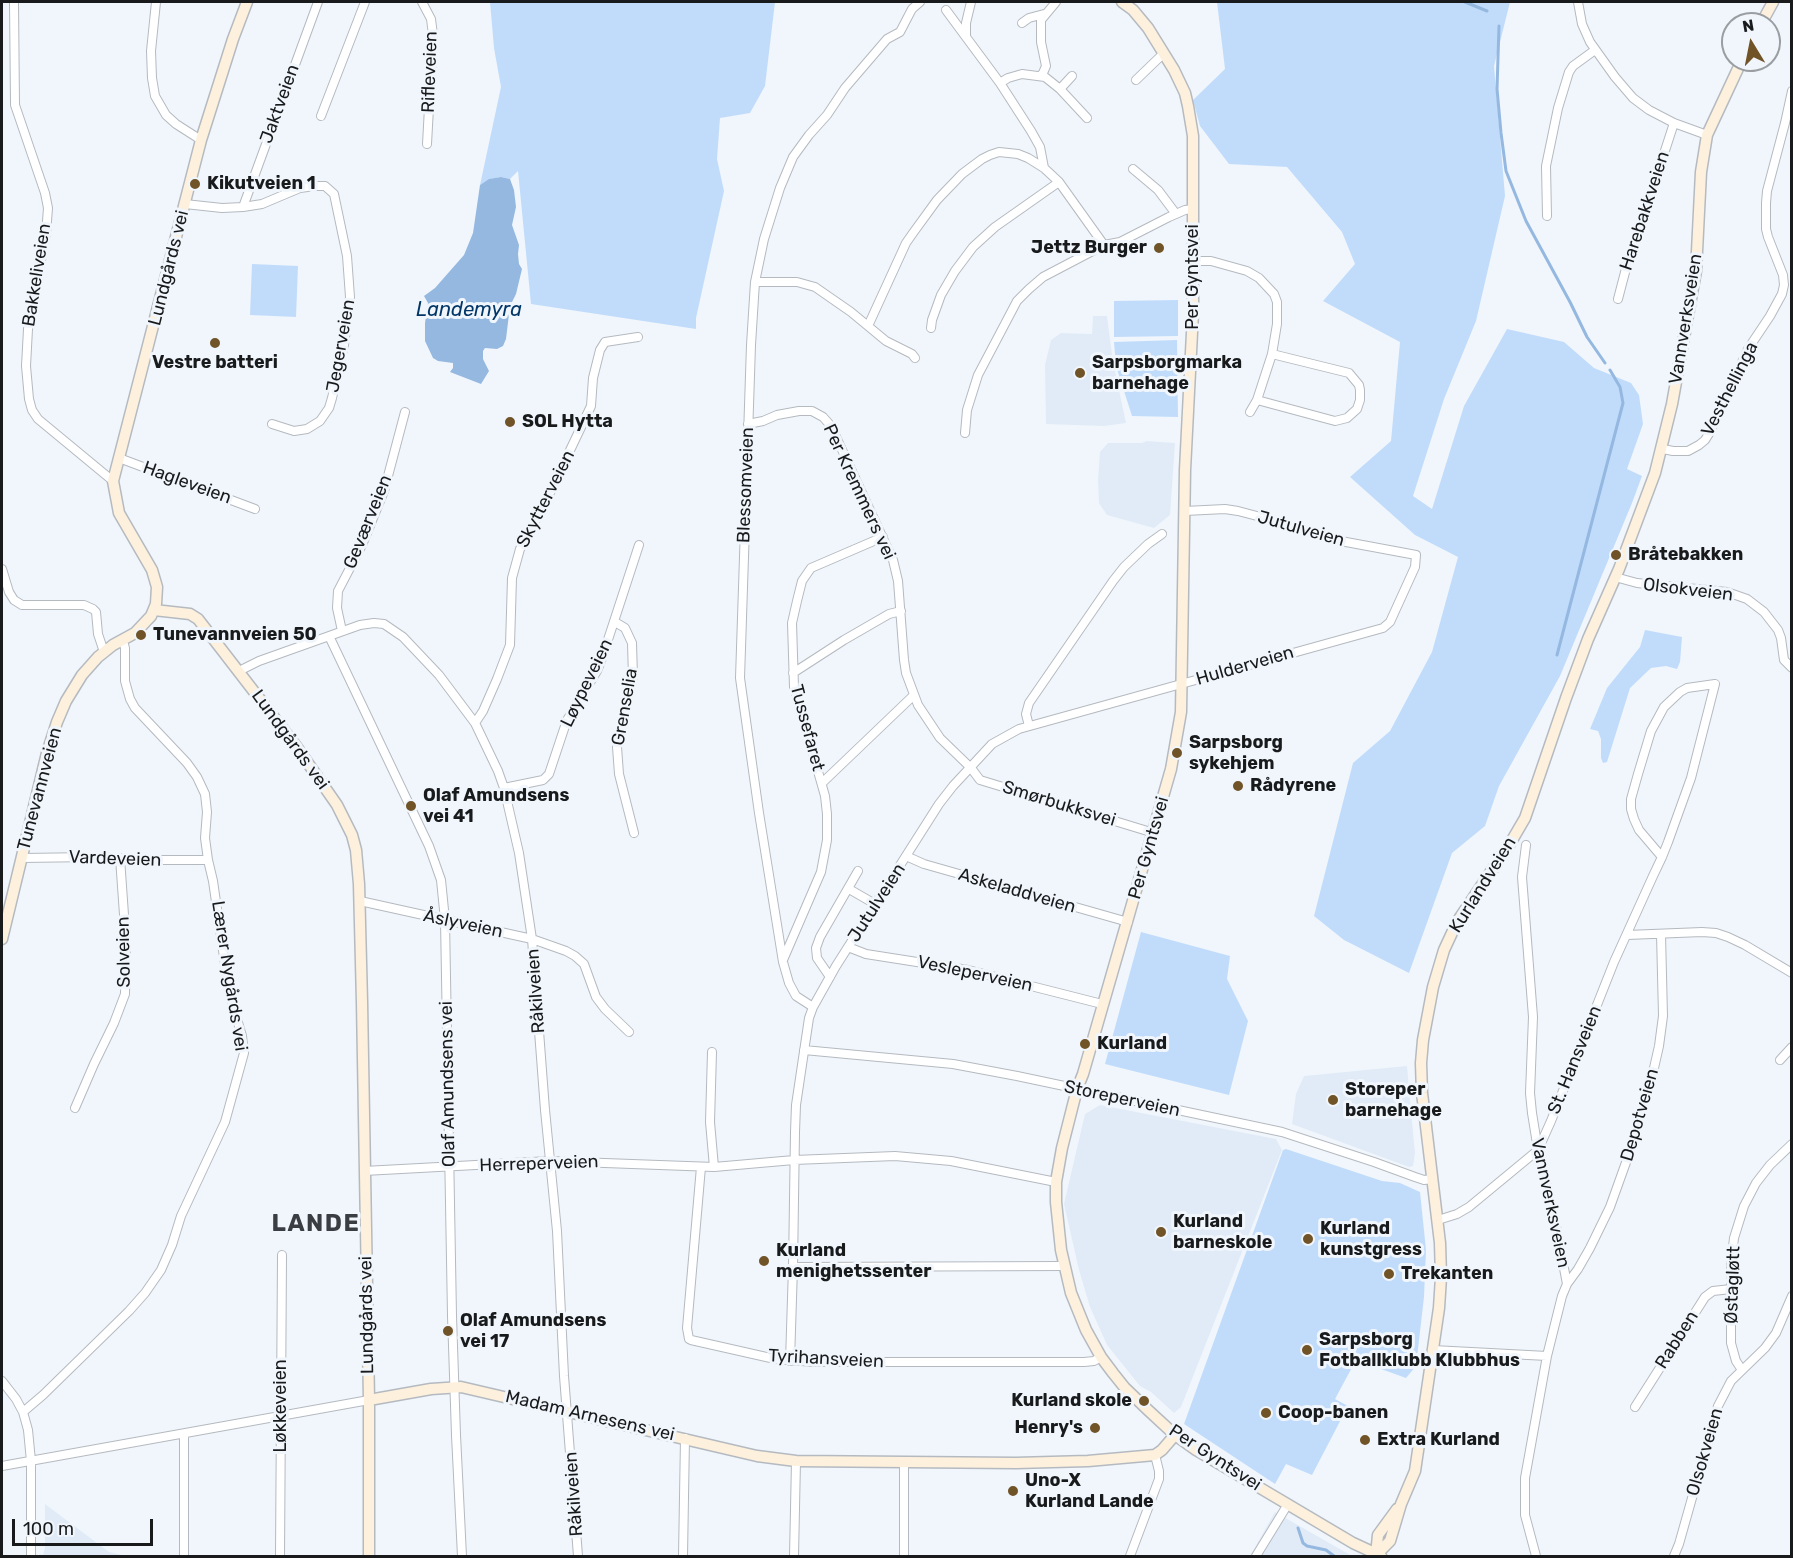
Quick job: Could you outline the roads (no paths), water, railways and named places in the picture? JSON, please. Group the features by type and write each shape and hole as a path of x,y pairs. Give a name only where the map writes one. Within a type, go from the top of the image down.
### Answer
{"street":[{"name":"Bakkeliveien","path":"14,2 15,105 48,208 46,234 28,329 26,366 29,399 38,419 113,481"},
{"path":"156,2 151,51 155,96 166,114 176,124 201,140"},
{"name":"Lundgårds vei","path":"247,2 201,140 113,481 119,513 146,559 155,580 158,594 154,610 190,614 198,618 301,754 343,815 356,850 360,901 369,1400 369,1557"},
{"name":"Jaktveien","path":"243,207 318,2"},
{"path":"321,116 365,2"},
{"name":"Rifleveien","path":"422,2 431,19 433,35 427,144"},
{"name":"Blessomveien","path":"813,1006 796,996 783,962 740,678 755,282 772,212 793,157 827,115 845,88 887,39 900,32 912,9 920,2"},
{"path":"966,38 966,23 971,2"},
{"path":"1040,76 1044,73 1046,66 1041,42 1041,18 1056,2"},
{"name":"Per Gyntsvei","path":"1122,2 1133,10 1148,28 1180,82 1188,106 1193,136 1194,261 1185,470 1183,684 1179,732 1171,769 1128,922 1077,1089 1062,1148 1056,1182 1057,1220 1064,1266 1079,1314 1101,1357 1125,1388 1175,1435 1378,1556"},
{"path":"1578,2 1582,24 1595,50 1633,98 1649,110 1674,123 1707,135"},
{"path":"946,10 1000,83 1040,147 1044,168"},
{"path":"1022,23 1029,18 1044,14"},
{"path":"1548,216 1546,166 1566,78 1573,66 1595,50"},
{"path":"1136,80 1164,53"},
{"name":"Vannverksveien","path":"1616,577 1663,449 1696,271 1701,172 1707,135 1737,72"},
{"path":"1000,83 1022,74 1040,76 1050,80 1087,118"},
{"path":"1060,89 1072,76"},
{"name":"Vesthellinga","path":"1663,449 1688,451 1705,440 1743,357 1782,294 1784,274 1768,237 1766,203 1767,190 1785,123 1791,90"},
{"name":"Harebakkveien","path":"1618,299 1629,257 1674,123"},
{"path":"868,326 906,243 937,200 962,174 982,159 999,153 1018,154 1044,168 1059,182 1104,245"},
{"path":"1133,169 1158,190 1176,214"},
{"path":"931,328 941,295 973,247 995,227 1059,182"},
{"name":"Jegerveien","path":"185,204 222,208 243,207 270,201 306,187 321,186 328,188 334,194 349,274 350,297 346,333 329,408 320,421 307,429 294,431 272,424"},
{"path":"965,433 967,410 978,375 1017,301 1043,277 1104,245 1120,242 1176,214 1193,209"},
{"path":"1194,261 1210,261 1247,271 1270,287 1277,302 1277,324 1272,354 1257,400 1250,412"},
{"path":"755,282 796,282 815,287 837,301 886,341 912,354 915,358"},
{"name":"Skytterveien","path":"476,723 494,687 510,645 512,578 520,549 546,501 591,406 593,378 600,350 605,342 638,337"},
{"path":"1257,400 1335,420 1347,418 1359,404 1361,395 1359,385 1349,373 1272,354"},
{"name":"Per Kremmers vei","path":"748,424 777,415 812,411 823,417 831,426 893,560 898,581 904,660 914,695 933,730 970,768"},
{"name":"Geværveien","path":"342,631 337,608 339,591 362,545 384,491 405,412"},
{"name":"Hagleveien","path":"119,458 255,509"},
{"name":"Jutulveien","path":"1185,511 1225,509 1238,511 1330,539 1416,555"},
{"path":"1029,726 1026,714 1029,704 1106,590 1124,567 1162,534"},
{"name":"Tussefaret","path":"783,962 821,872 827,840 827,814 822,783 796,699 793,673 792,623 802,580 816,565 883,537"},
{"name":"Løypeveien","path":"504,788 543,780 549,774 567,720 597,671 639,545"},
{"name":"Hulderveien","path":"1029,726 1383,628 1395,613 1414,567 1416,555"},
{"path":"2,569 9,592 14,600 22,605 84,605 93,609 96,612 98,634 104,652"},
{"name":"Olsokveien","path":"1616,577 1636,583 1727,592 1747,599 1764,612 1778,630 1784,660 1791,668"},
{"name":"Kurlandveien","path":"1378,1556 1378,1535 1401,1504 1417,1460 1441,1277 1438,1220 1424,1112 1421,1063 1425,1024 1433,987 1444,950 1457,922 1525,818 1588,639 1616,577"},
{"name":"Tunevannveien","path":"2,939 44,764 66,701 76,685 104,652 135,633 147,622 154,610"},
{"path":"793,673 889,614 901,611"},
{"name":"Råkilveien","path":"239,671 259,661 342,631 380,622 394,630 427,660 476,723 491,754 504,788 519,853 532,939 557,1231 578,1557"},
{"name":"Grenselia","path":"615,622 628,631 632,643 633,677 617,747 620,774 634,833"},
{"name":"Olaf Amundsens vei","path":"329,636 434,857 441,880 445,920 448,1167 454,1386 462,1557"},
{"name":"Lærer Nygårds vei","path":"23,1412 129,1311 155,1278 172,1245 181,1216 230,1107 244,1049 229,992 208,860 205,838 207,812 205,794 187,763 135,708 130,699 125,681 123,641"},
{"name":"St. Hansveien","path":"1438,1220 1457,1214 1469,1207 1538,1150 1614,962 1662,857 1691,778 1715,684 1688,688 1680,692 1664,707 1651,731 1631,799 1631,809 1639,830 1662,857"},
{"path":"822,783 914,695"},
{"name":"Jutulveien","path":"790,1361 796,1105 809,1018 813,1006 939,804 985,751 999,739 1029,726"},
{"name":"Smørbukksvei","path":"970,768 980,780 1154,833"},
{"name":"Vannverksveien","path":"1526,845 1522,877 1533,1017 1530,1093 1538,1150 1567,1284 1547,1356 1528,1453 1524,1492 1527,1526 1536,1557"},
{"name":"Askeladdveien","path":"906,856 924,864 1128,922"},
{"name":"Vardeveien","path":"22,858 208,860"},
{"name":"Solveien","path":"75,1108 125,994 126,943 120,858"},
{"path":"830,977 817,958 816,948 858,871"},
{"path":"849,889 875,904"},
{"name":"Åslyveien","path":"360,901 532,939 566,951 580,960 588,973 596,997 605,1010 629,1032"},
{"path":"1627,935 1702,932 1722,935 1745,945 1791,973"},
{"name":"Depotveien","path":"1567,1284 1590,1248 1610,1207 1632,1146 1654,1068 1663,1016 1661,934"},
{"name":"Vesleperveien","path":"848,947 866,954 968,970 1102,1004"},
{"path":"1780,1060 1791,1047"},
{"name":"Storeperveien","path":"804,1050 953,1064 1077,1089 1282,1132 1374,1162 1414,1178 1433,1179"},
{"path":"712,1052 710,1122 714,1167"},
{"name":"Østagløtt","path":"1742,1370 1732,1348 1732,1247 1744,1206 1756,1183 1791,1144"},
{"name":"Herreperveien","path":"364,1171 550,1161 714,1167 794,1160 895,1156 973,1165 1056,1182"},
{"name":"Tyrihansveien","path":"701,1167 687,1328 689,1339 790,1361 1084,1362 1094,1361 1101,1357"},
{"name":"Løkkeveien","path":"280,1557 282,1255"},
{"path":"793,1267 1064,1266"},
{"name":"Rabben","path":"1635,1407 1705,1297 1713,1291 1731,1290"},
{"name":"Olsokveien","path":"1674,1557 1718,1406 1731,1382 1765,1348 1776,1333 1791,1296"},
{"path":"1433,1350 1547,1356"},
{"path":"2,1381 23,1412 28,1430 32,1461 31,1557"},
{"name":"Madam Arnesens vei","path":"2,1466 454,1386 502,1395 758,1456 796,1461 1033,1463 1155,1455"},
{"path":"184,1434 184,1557"},
{"path":"1130,1557 1159,1479 1155,1455 1175,1435"},
{"path":"683,1557 685,1438"},
{"path":"794,1557 796,1461"},
{"path":"904,1462 904,1557"},
{"path":"1256,1557 1288,1504"}],"water":[{"name":"Landemyra","path":"501,177 510,179 514,190 516,207 512,225 519,245 519,264 522,269 516,294 510,306 503,346 497,349 485,348 483,351 483,359 489,371 481,384 450,372 453,363 433,358 425,341 428,303 424,296 435,288 464,255 473,233 480,185 489,179"}],"waterway":[{"path":"1465,2 1487,11"},
{"path":"1499,26 1497,89 1506,171 1526,221 1587,337 1605,363"},
{"path":"1557,655 1623,403 1620,387 1610,370"},
{"path":"1298,1528 1303,1543 1326,1550 1334,1556"}],"place":[{"name":"Kikutveien 1","path":"195,184"},
{"name":"Jettz Burger","path":"1159,248"},
{"name":"Vestre batteri","path":"215,343"},
{"name":"Sarpsborgmarka barnehage","path":"1080,373"},
{"name":"SOL Hytta","path":"510,422"},
{"name":"Bråtebakken","path":"1616,555"},
{"name":"Tunevannveien 50","path":"141,635"},
{"name":"Sarpsborg sykehjem","path":"1177,753"},
{"name":"Rådyrene","path":"1238,786"},
{"name":"Olaf Amundsens vei 41","path":"411,806"},
{"name":"Kurland","path":"1085,1044"},
{"name":"Storeper barnehage","path":"1333,1100"},
{"name":"Kurland barneskole","path":"1161,1232"},
{"name":"Kurland kunstgress","path":"1308,1239"},
{"name":"Kurland menighetssenter","path":"764,1261"},
{"name":"Trekanten","path":"1389,1274"},
{"name":"Olaf Amundsens vei 17","path":"448,1331"},
{"name":"Sarpsborg Fotballklubb Klubbhus","path":"1307,1350"},
{"name":"Kurland skole","path":"1144,1401"},
{"name":"Coop-banen","path":"1266,1413"},
{"name":"Henry's","path":"1095,1428"},
{"name":"Extra Kurland","path":"1365,1440"},
{"name":"Uno-X Kurland Lande","path":"1013,1491"}],"district":[{"name":"LANDE","path":"316,1224"}]}
